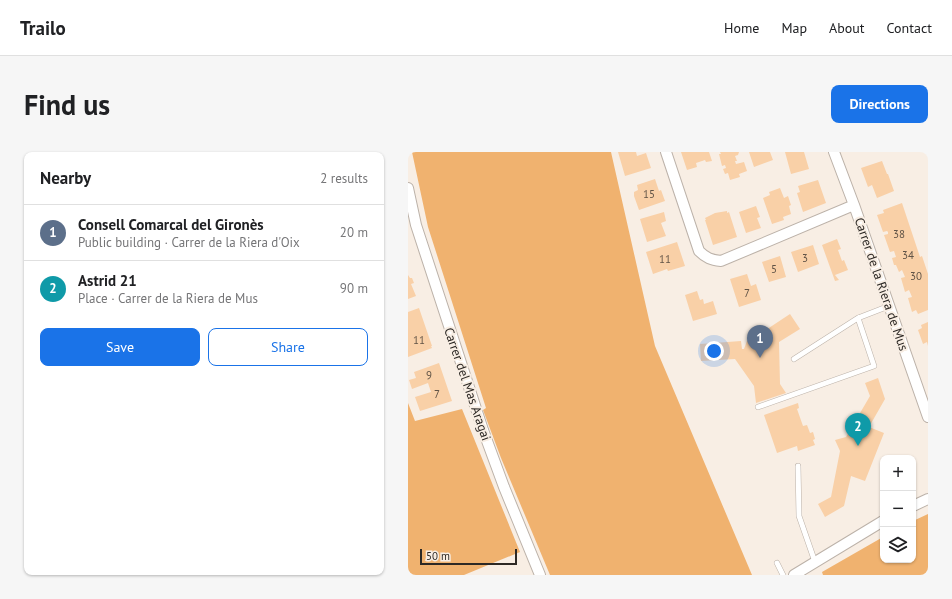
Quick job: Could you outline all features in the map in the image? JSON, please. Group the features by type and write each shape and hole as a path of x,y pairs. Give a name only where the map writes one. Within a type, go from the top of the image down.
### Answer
{"street":[{"path":"666,152 699,251 711,260 721,261 854,205"},
{"name":"Carrer de la Riera de Mus","path":"834,152 928,417"},
{"name":"Carrer del Mas Aragai","path":"408,188 416,225 483,430 504,487 540,575"},
{"path":"916,505 928,499"},
{"path":"794,575 880,523"}],"lane":[{"path":"794,359 858,318 889,306"},
{"path":"758,407 874,366 858,318"},
{"path":"798,466 799,516 815,562"},
{"path":"777,563 783,575"}],"shaded area":[{"path":"412,152 611,152 655,346 752,575 550,575 501,458 483,410 486,408 428,227"},
{"path":"408,403 415,421 462,409 520,552 464,575 408,575"},
{"path":"928,514 928,575 823,575 822,572 880,539 880,563 916,563 916,520"}],"building":[{"path":"618,152 636,152 637,156 646,153 651,168 625,176"},
{"path":"681,152 709,152 712,161 706,162 705,160 696,163 697,167 687,170"},
{"path":"720,152 739,152 738,155 735,156 737,161 735,161 736,164 744,162 747,171 739,174 740,177 730,180 728,173 725,174 723,169 726,168 725,165 722,166 719,154 721,154"},
{"path":"749,152 770,152 773,160 754,167"},
{"path":"785,152 804,152 809,169 791,174"},
{"path":"882,161 894,191 877,198 872,185 868,187 861,168"},
{"path":"655,179 659,191 661,190 665,201 639,210 634,196 634,192 638,190 637,185"},
{"path":"818,180 826,203 803,212 797,193 800,192 798,186"},
{"path":"780,188 784,198 788,196 791,205 789,206 791,214 783,217 784,220 772,224 763,198 770,195 769,192"},
{"path":"902,203 920,257 922,256 928,274 928,310 918,314 916,310 912,312 908,298 912,297 909,290 905,292 901,278 905,277 902,270 899,272 896,265 894,265 892,258 896,257 894,251 890,252 884,235 888,234 888,232 883,232 877,215 884,213 883,210"},
{"path":"756,206 760,217 757,218 761,228 746,233 739,212"},
{"path":"727,211 727,213 729,212 737,237 713,245 705,218 715,213"},
{"path":"664,212 666,221 661,223 666,236 647,242 640,219"},
{"path":"837,239 841,249 838,250 842,261 844,260 848,270 835,275 839,280 835,281 822,245"},
{"path":"677,242 685,266 668,271 667,269 653,274 646,252"},
{"path":"813,245 819,264 798,272 791,252"},
{"path":"780,256 786,277 769,282 762,262"},
{"path":"747,274 751,286 756,284 761,300 739,307 730,279"},
{"path":"408,275 412,278 414,283 411,284 416,296 408,299"},
{"path":"697,291 700,300 703,299 704,304 713,301 717,314 693,321 685,295"},
{"path":"419,308 432,348 408,357 408,312"},
{"path":"790,314 800,329 779,342 780,384 786,393 756,403 754,386 735,359 701,361 700,344 741,341 742,349 744,349 747,341 755,339 761,341 758,335"},
{"path":"928,322 928,346 927,342 923,344 918,330 922,328 921,325"},
{"path":"439,363 452,401 420,411 415,397 431,392 428,383 412,389 409,380 416,378 414,372"},
{"path":"878,378 885,399 869,427 884,433 865,481 851,476 844,506 825,517 818,504 831,497 840,451 835,440 846,437 870,396 865,383"},
{"path":"798,403 799,408 797,409 803,426 807,425 810,433 813,432 815,439 813,440 815,445 798,451 797,446 777,453 764,415"}],"place":[{"name":"Consell Comarcal del Gironès","path":"760,358"},
{"name":"Astrid 21","path":"858,446"}]}
